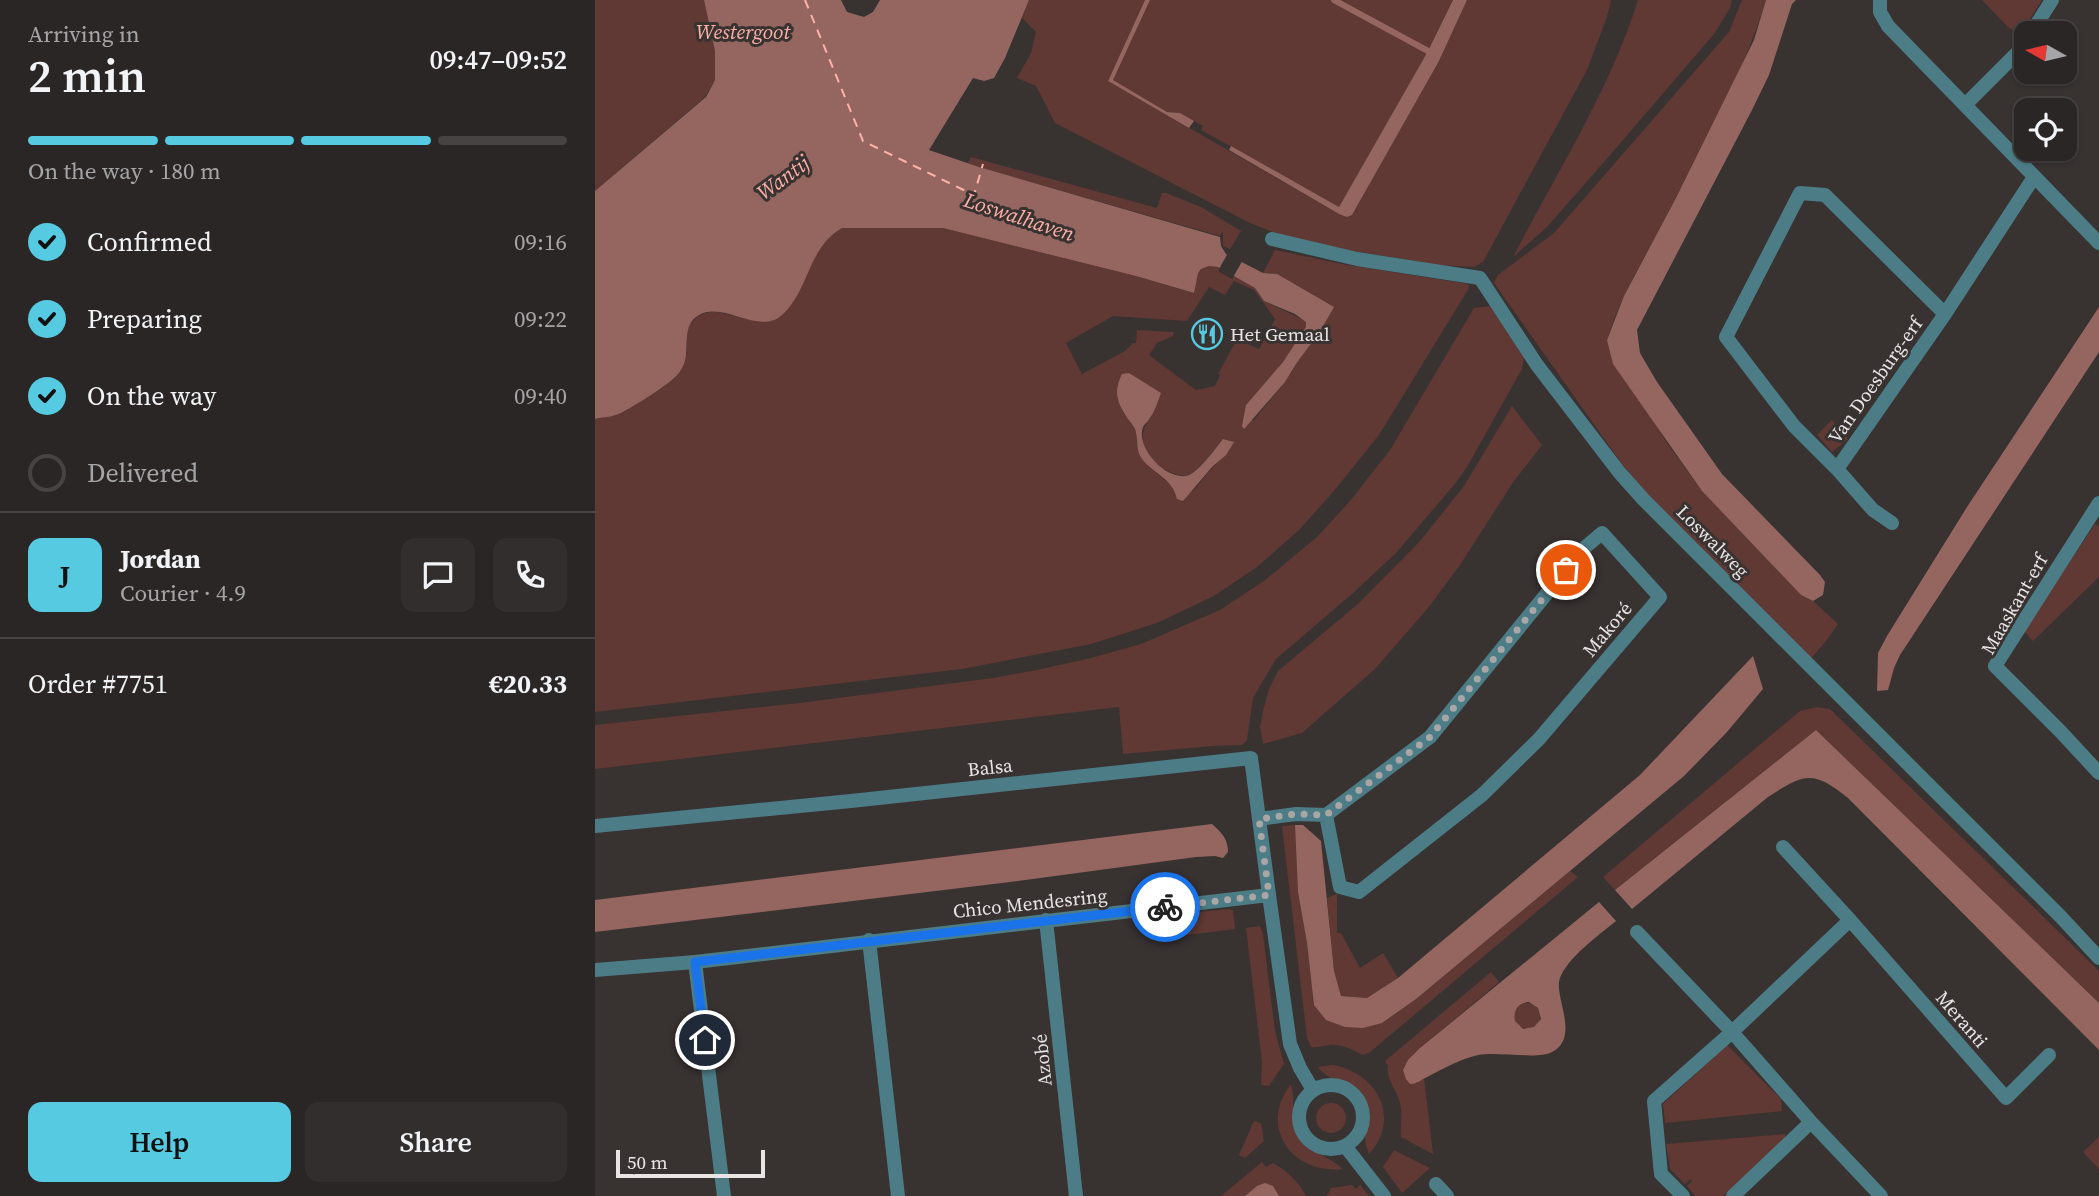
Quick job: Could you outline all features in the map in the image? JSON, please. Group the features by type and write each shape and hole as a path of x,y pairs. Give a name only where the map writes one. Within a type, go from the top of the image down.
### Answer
{"street":[{"path":"1880,0 1880,12 1888,26 2099,243"},
{"path":"2039,21 2052,0"},
{"path":"1965,105 2014,56"},
{"name":"Van Doesburg-erf","path":"1837,468 1945,314 2035,177"},
{"name":"Van Doesburg-erf","path":"1892,523 1873,510 1837,468 1794,426 1726,337 1800,193 1825,195 1945,314"},
{"name":"Loswalweg","path":"1272,239 1357,259 1480,278 1537,365 1643,499 2099,958"},
{"name":"Maaskant-erf","path":"2098,507 1995,666 2099,773"},
{"name":"Makoré","path":"1602,533 1660,597 1539,740 1482,795 1359,892 1340,887 1326,815 1430,737 1583,550 1602,533"},
{"name":"Balsa","path":"595,827 1251,758 1269,895"},
{"path":"1259,819 1296,814 1326,815"},
{"name":"Meranti","path":"1783,847 2005,1098 2049,1055"},
{"path":"1269,895 1290,1044 1313,1090"},
{"name":"Chico Mendesring","path":"595,970 695,962 1269,895"},
{"name":"Azobé","path":"1046,920 1076,1196"},
{"path":"1683,1196 1661,1174 1654,1101 1732,1032 1850,920"},
{"path":"1637,932 1881,1196"},
{"path":"869,940 898,1196"},
{"path":"695,962 724,1196"},
{"path":"1332,1085 1341,1086 1357,1097 1363,1125 1353,1141 1345,1146 1324,1148 1306,1137 1299,1117 1306,1097 1313,1090 1332,1085"},
{"path":"1733,1196 1811,1122"},
{"path":"1345,1146 1384,1196"},
{"path":"1436,1184 1447,1196"}],"shaded area":[{"path":"595,0 704,0 715,51 715,80 705,97 595,191"},
{"path":"1029,0 1145,0 1108,81 1348,217 1352,215 1439,61 1467,0 1611,0 1587,70 1483,262 1474,267 1440,265 1329,247 1278,234 1250,223 1055,123 1036,86 1017,78 1031,53 1036,32 1022,18"},
{"path":"1150,0 1453,0 1428,51 1339,207 1201,130 1203,126 1180,113 1167,112 1112,80"},
{"path":"1638,0 1732,0 1714,34 1547,227 1513,257 1597,99"},
{"path":"1742,0 1766,0 1746,56 1707,139 1626,293 1607,340 1665,440 1702,491 1801,595 1813,601 1838,624 1808,662 1663,514 1622,464 1494,283 1498,275 1554,233 1729,32"},
{"path":"1982,0 2042,0 2028,21 2014,21 2014,30"},
{"path":"971,157 1157,208 1162,193 1166,193 1201,207 1241,231 1230,249 1223,246 1223,232 1220,236 978,167 968,163"},
{"path":"842,228 943,228 1136,276 1193,293 1201,269 1218,267 1255,288 1264,301 1306,321 1307,327 1283,362 1246,405 1253,421 1285,382 1319,333 1277,274 1263,273 1275,250 1342,264 1468,284 1469,288 1379,435 1334,491 1299,530 1257,567 1214,596 1157,623 1091,644 962,669 595,712 595,419 619,414 687,353 687,331 699,315 713,311 752,320 790,306 817,252","holes":["1234,281 1254,290 1275,319 1259,349 1237,339 1218,374 1220,375 1215,386 1196,390 1149,355 1157,343 1173,336 1174,332 1137,330 1136,343 1082,374 1066,343 1113,316 1187,321 1209,287 1225,295","1123,412 1151,417 1143,434 1145,449 1163,469 1178,475 1188,475 1197,469 1223,439 1234,442 1193,491 1175,489 1151,468 1137,445 1136,430"]},
{"path":"1490,306 1524,357 1522,369 1467,467 1396,553 1276,659 1253,698 1247,740 1242,745 1123,754 1119,707 595,769 595,725 800,703 1037,670 1141,644 1220,610 1264,581 1317,537 1350,501 1390,450 1474,308"},
{"path":"1512,406 1542,445 1514,481 1460,565 1428,608 1375,669 1302,733 1263,744 1260,727 1264,707 1278,671 1359,603 1421,540 1464,486"},
{"path":"1832,420 1848,439 1832,452 1817,435"},
{"path":"2095,524 2099,526 2099,577 2033,641 2024,631"},
{"path":"1817,707 1830,709 2099,971 2099,1003 1816,730 1615,890 1603,877 1800,711"},
{"path":"1295,825 1298,892 1314,1005 1382,1023 1416,999 1570,871 1578,877 1369,1053 1362,1055 1338,1045 1311,1047 1307,1038 1282,826"},
{"path":"1337,894 1337,933 1341,933 1360,968 1383,953 1398,978 1367,998 1341,996 1334,971 1327,898"},
{"path":"1233,910 1235,929 1179,936 1174,932 1172,915"},
{"path":"1260,926 1275,1031 1284,1064 1269,1086 1261,1085 1262,1062 1246,928"},
{"path":"1491,972 1499,982 1420,1048 1416,1084 1424,1078 1433,1154 1401,1137 1400,1103 1385,1061"},
{"path":"1527,1003 1536,1007 1540,1016 1536,1025 1527,1029 1518,1025 1514,1016 1518,1007"},
{"path":"1727,1045 1781,1099 1782,1111 1665,1123 1663,1104"},
{"path":"1332,1065 1348,1069 1361,1077 1380,1099 1384,1112 1383,1126 1379,1140 1369,1154 1365,1140 1366,1104 1357,1091 1323,1073 1318,1067"},
{"path":"1291,1084 1294,1122 1300,1138 1306,1145 1343,1169 1324,1169 1308,1164 1295,1156 1285,1144 1279,1131 1278,1116 1282,1100"},
{"path":"1331,1103 1337,1104 1345,1112 1345,1124 1337,1132 1331,1133 1325,1132 1317,1124 1316,1118 1317,1112 1325,1104"},
{"path":"1254,1121 1261,1123 1264,1141 1245,1158 1239,1155"},
{"path":"1785,1134 1785,1140 1723,1196 1695,1196 1687,1186 1691,1179 1685,1184 1670,1169 1666,1144"},
{"path":"2099,1137 2099,1169 2083,1152"},
{"path":"1394,1150 1430,1168 1402,1193 1383,1167"},
{"path":"1262,1162 1266,1167 1273,1163 1283,1169 1306,1196 1279,1196 1273,1186 1257,1186 1245,1196 1221,1196"},
{"path":"1352,1185 1356,1189 1360,1185 1369,1196 1327,1196 1331,1188"}],"water":[{"path":"704,0 841,0 847,12 864,17 873,12 880,0 1029,0 994,78 984,81 973,78 929,150 1220,237 1226,254 1263,273 1277,274 1334,307 1285,382 1244,429 1242,426 1246,405 1283,362 1306,327 1306,322 1295,314 1264,301 1255,288 1218,267 1201,269 1194,293 943,228 842,228 822,246 798,294 782,315 763,322 719,312 699,315 690,324 686,357 676,376 621,413 595,419 595,191 706,97 715,80 715,51"},
{"path":"1145,0 1150,0 1113,80 1167,112 1180,113 1194,121 1189,128 1108,81"},
{"path":"1453,0 1467,0 1439,61 1352,215 1347,217 1339,214 1229,150 1231,146 1339,207 1428,51"},
{"path":"1766,0 1796,0 1792,4 1769,75 1637,330 1640,353 1657,382 1722,474 1825,582 1823,595 1813,601 1801,595 1702,491 1613,364 1607,340 1624,296 1754,40"},
{"path":"2099,307 2099,352 1900,655 1888,690 1877,691 1878,653 1887,636 1967,507"},
{"path":"1129,373 1161,393 1143,427 1142,436 1149,454 1164,469 1172,474 1189,475 1223,439 1234,442 1226,455 1183,501 1177,499 1172,486 1140,456 1135,429 1121,408 1118,397 1122,374"},
{"path":"1753,656 1763,689 1727,732 1684,776 1416,999 1382,1023 1363,1028 1345,1027 1326,1020 1314,1005 1298,892 1295,825 1303,825 1321,841 1334,971 1341,996 1367,998 1398,978 1640,775"},
{"path":"1816,730 2099,1003 2099,1050 1848,798 1817,779 1800,779 1768,797 1632,909 1615,890"},
{"path":"1212,824 1227,843 1228,852 1223,858 1196,857 595,932 595,900"},
{"path":"1599,902 1616,921 1577,954 1560,978 1565,1037 1552,1052 1537,1055 1478,1055 1410,1084 1403,1070 1408,1060","holes":["1529,1002 1538,1008 1541,1019 1534,1027 1523,1029 1515,1021 1516,1010 1522,1004"]},
{"path":"1265,1183 1273,1186 1279,1196 1245,1196 1257,1186"}],"pier":[{"path":"1229,251 1244,258 1232,279 1218,271"}],"waterway":[{"path":"1334,0 1428,51"}],"ferry route":[{"path":"805,0 863,141 974,195 983,164"}],"way so far":[{"path":"1165,907 1269,895 1259,819 1296,814 1326,815 1430,737 1566,570"}],"place":[{"name":"Het Gemaal","path":"1207,334"}],"route":[{"path":"705,1040 695,962 1165,907"}],"water label":[{"name":"Westergoot","path":"743,32"},
{"name":"Wantij","path":"783,178"},
{"name":"Loswalhaven","path":"1019,217"}]}
